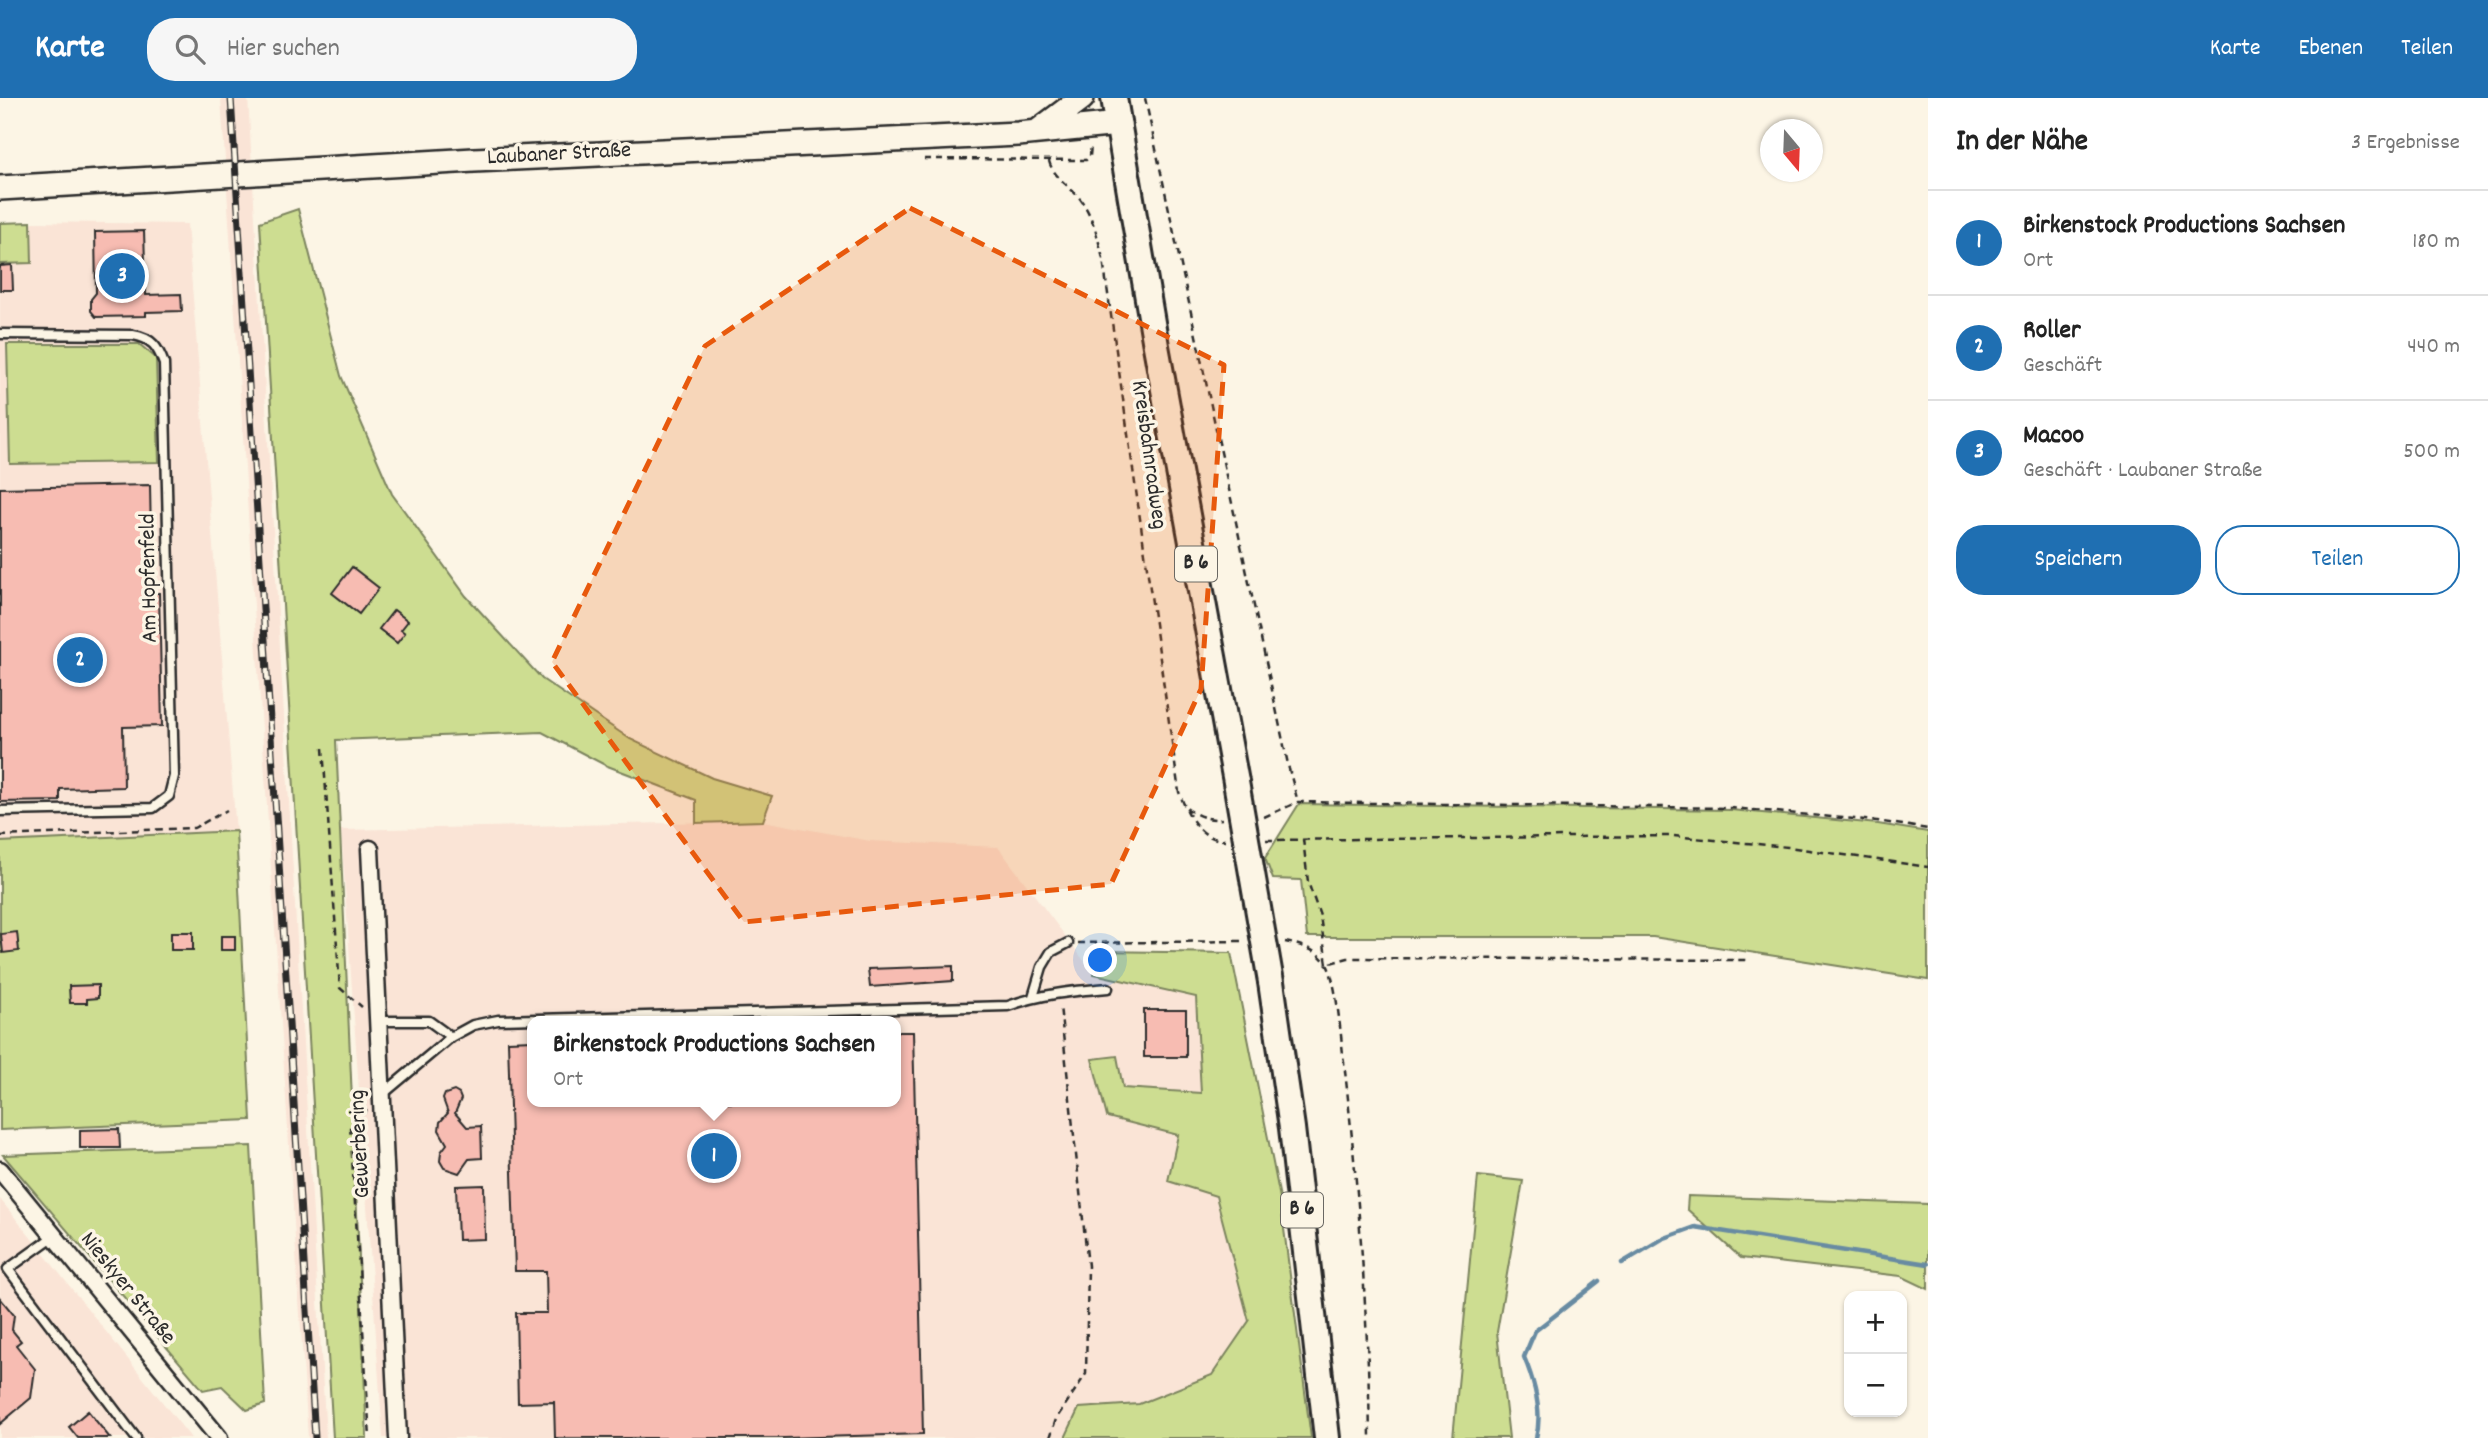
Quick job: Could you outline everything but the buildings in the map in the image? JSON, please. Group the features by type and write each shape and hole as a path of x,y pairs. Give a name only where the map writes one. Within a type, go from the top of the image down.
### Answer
{"main road":[{"name":"B 6","path":"1114,98 1271,982 1292,1129 1327,1438"}],"street":[{"path":"1037,132 1082,98"},
{"name":"Laubaner Straße","path":"0,188 460,160 1037,132 1119,124"},
{"name":"Gewerbering","path":"370,849 398,1438"},
{"name":"Nieskyer Straße","path":"0,1170 219,1438"}],"lane":[{"name":"Am Hopfenfeld","path":"0,334 133,335 153,342 160,351 164,365 174,776 169,796 153,808 0,811"},
{"path":"1033,997 1042,967 1051,952 1068,943"},
{"path":"644,1016 1008,1006 1059,992 1108,988"},
{"path":"381,1096 451,1037 473,1025 498,1020 527,1019"},
{"path":"378,1021 429,1021 451,1037"},
{"path":"54,1236 8,1269 136,1438"}],"path":[{"path":"1145,98 1298,802 1731,808 1877,821 1928,829"},
{"name":"Kreisbahnradweg","path":"1091,127 1090,156 1086,160 1049,161 1053,171 1082,202 1096,232 1103,259 1179,792 1185,807 1203,834 1213,840 1226,840"},
{"path":"323,748 341,988 378,1021"},
{"path":"0,836 194,828 228,810"},
{"path":"1265,840 1673,836 1788,847 1928,867"},
{"path":"1303,839 1308,882 1320,916 1327,964 1348,958 1747,960"},
{"path":"1050,1438 1056,1419 1086,1374 1088,1266 1059,992"},
{"path":"370,1438 350,1126 381,1096"}],"highlighted area":[{"path":"910,208 1224,365 1201,689 1111,884 744,922 552,662 705,346"}],"shaded area":[{"path":"221,98 248,98 326,1438 308,1438"},
{"path":"0,223 187,224 236,831 0,842"},
{"path":"763,821 870,841 998,847 1094,974 1196,997 1201,1093 1123,1088 1117,1057 1093,1060 1107,1117 1178,1135 1216,1196 1249,1321 1212,1375 1139,1404 1080,1408 1065,1438 383,1438 341,830"},
{"path":"0,1199 191,1438 0,1438"}],"green space":[{"path":"298,209 341,376 392,494 466,596 542,679 630,739 712,778 772,796 763,821 696,823 696,800 605,765 542,732 336,740 367,1438 333,1438 260,222"},
{"path":"31,222 32,263 0,264 0,223"},
{"path":"7,344 139,344 156,358 159,462 10,464"},
{"path":"1299,804 1731,810 1878,824 1928,832 1928,980 1653,937 1307,937 1301,880 1273,879 1265,858"},
{"path":"236,831 251,1120 0,1130 0,842"},
{"path":"1098,951 1231,953 1280,1198 1311,1438 1065,1438 1079,1408 1139,1404 1212,1375 1249,1321 1216,1196 1168,1181 1178,1135 1107,1117 1092,1059 1117,1056 1123,1088 1201,1093 1196,997 1094,974"},
{"path":"251,1146 265,1404 247,1410 222,1386 203,1390 3,1155"},
{"path":"1478,1176 1523,1181 1497,1332 1509,1438 1453,1438"},
{"path":"1688,1196 1928,1204 1928,1289 1901,1276 1741,1258 1687,1209"}],"waterway":[{"path":"1622,1263 1662,1239 1695,1227 1928,1264"},
{"path":"1536,1438 1536,1397 1524,1357 1535,1331 1599,1281"}],"railway":[{"path":"231,98 315,1438"}],"place":[{"name":"Macoo","path":"122,276"},
{"name":"Roller","path":"80,660"},
{"name":"Birkenstock Productions Sachsen","path":"714,1156"}]}
